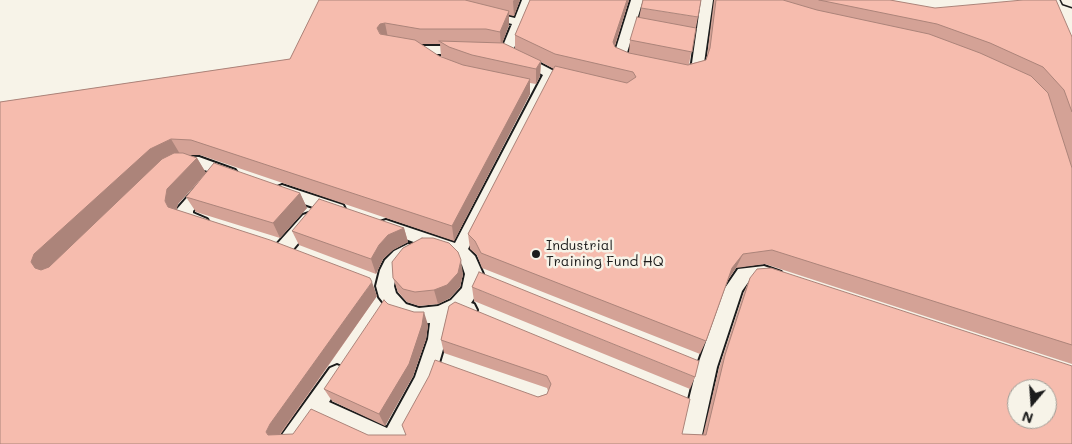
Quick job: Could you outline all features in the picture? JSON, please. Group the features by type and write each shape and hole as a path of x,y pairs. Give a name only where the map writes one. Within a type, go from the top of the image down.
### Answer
{"lane":[{"path":"528,0 519,22 501,53 521,58 550,74 587,83"},
{"path":"638,0 633,27 619,58 627,62 646,66"},
{"path":"676,72 685,74 695,71 698,63 697,39 707,0"},
{"path":"482,14 519,22"},
{"path":"396,46 422,50 478,50"},
{"path":"422,50 438,62"},
{"path":"458,251 536,90 550,74"},
{"path":"166,169 180,161 194,160 247,180"},
{"path":"219,170 185,209 185,216 220,228"},
{"path":"266,186 348,213"},
{"path":"284,248 322,204"},
{"path":"314,406 393,443 424,380 439,362 437,339 449,310 470,291 474,274 469,261 458,251 375,222"},
{"path":"265,243 302,255"},
{"path":"384,299 386,275 400,256 417,247 436,244"},
{"path":"689,444 708,367 734,288 744,274 764,273 792,283"},
{"path":"474,274 492,281"},
{"path":"367,280 384,299 406,312 420,316 449,310 484,316"},
{"path":"289,444 346,360"},
{"path":"690,360 708,367"},
{"path":"681,397 699,405"}],"building":[{"path":"319,0 465,0 509,11 500,32 486,29 420,29 385,23 380,24 377,28 380,34 415,40 439,56 463,65 530,79 452,226 191,140 171,139 150,149 34,254 31,262 35,268 41,270 49,267 162,159 174,153 183,153 197,158 167,189 165,201 168,207 270,240 370,278 372,282 270,424 266,432 268,435 293,434 311,409 368,435 406,435 402,425 429,376 435,360 538,397 547,394 551,384 547,376 441,340 449,306 455,302 690,399 682,434 706,435 725,355 750,278 757,269 771,268 1072,366 1072,444 0,444 0,102 290,59"},
{"path":"530,0 627,0 613,42 615,47 629,53 688,65 706,60 710,48 716,0 783,0 817,10 929,34 980,53 1031,76 1048,93 1072,168 1072,345 772,250 743,254 732,268 706,341 481,253 475,241 468,234 555,66 627,83 636,77 633,72 555,54 515,35"},
{"path":"643,0 701,0 698,17 641,8"},
{"path":"819,0 890,0 935,8 1023,0 1056,0 1072,37 1072,112 1064,90 1043,67 990,43 937,24"},
{"path":"637,17 696,28 692,52 630,40"},
{"path":"439,41 503,43 541,61 536,69 472,55 449,47"},
{"path":"214,163 300,193 273,223 186,197"},
{"path":"319,199 404,228 388,235 379,245 371,259 292,231"},
{"path":"422,238 433,238 449,243 458,252 461,260 458,273 447,285 434,290 415,292 403,289 393,278 392,262 403,248"},
{"path":"479,272 699,361 695,377 472,287"},
{"path":"384,300 388,304 414,312 424,312 422,325 409,364 379,414 324,389"}],"place":[{"name":"Industrial Training Fund HQ","path":"536,254"}]}
